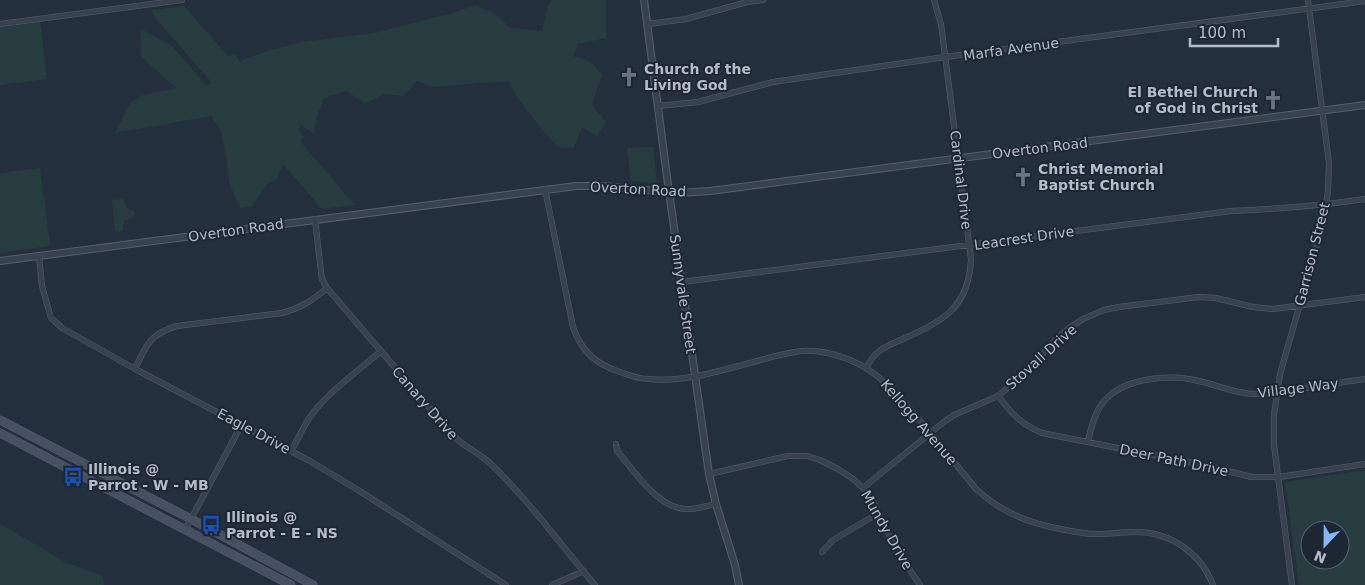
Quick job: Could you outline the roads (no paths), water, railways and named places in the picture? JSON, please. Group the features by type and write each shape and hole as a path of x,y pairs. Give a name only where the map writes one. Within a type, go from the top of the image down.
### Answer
{"main road":[{"path":"0,420 145,494 302,582 313,585"},
{"path":"0,433 291,585"},
{"path":"48,458 53,447"},
{"path":"139,506 145,494"}],"street":[{"path":"0,24 182,0"},
{"name":"Sunnyvale Street","path":"644,0 694,376 709,474 739,585"},
{"path":"648,24 686,19 763,0"},
{"name":"Cardinal Drive","path":"866,368 874,356 888,345 941,321 960,300 971,274 972,259 941,24 934,0"},
{"name":"Garrison Street","path":"1292,585 1273,434 1276,393 1299,306 1324,223 1329,163 1308,0"},
{"name":"Marfa Avenue","path":"658,106 698,102 773,82 1365,1"},
{"name":"Overton Road","path":"0,261 545,189 592,185 678,193 710,191 1365,105"},
{"name":"Kellogg Avenue","path":"545,189 576,337 581,346 599,364 611,370 636,377 661,380 720,371 787,353 803,351 831,354 849,359 888,383 976,489 1004,511 1035,523 1083,533 1100,535 1137,532 1172,540 1186,548 1199,561 1212,585"},
{"name":"Leacrest Drive","path":"682,282 1231,211 1286,209 1365,199"},
{"name":"Canary Drive","path":"315,219 322,279 327,288 459,443 482,457 504,478 595,585"},
{"name":"Eagle Drive","path":"39,256 42,286 51,318 56,324 135,369 291,451 358,490 506,585"},
{"path":"135,369 145,346 164,330 176,326 289,312 305,305 327,288"},
{"name":"Stovall Drive","path":"863,488 954,415 998,396 1031,367 1055,340 1069,328 1083,319 1104,310 1199,297 1216,298 1252,307 1273,309 1365,297"},
{"path":"291,451 308,421 318,408 333,392 381,351"},
{"name":"Village Way","path":"1088,442 1091,428 1104,401 1112,393 1134,383 1152,379 1187,379 1239,393 1255,394 1276,393 1365,379"},
{"name":"Deer Path Drive","path":"998,396 1010,412 1027,426 1042,433 1200,464 1252,477 1278,477 1365,464"},
{"path":"186,530 242,424"},
{"path":"616,444 617,451 651,490 667,504 684,509 694,509 716,504"},
{"name":"Mundy Drive","path":"709,474 788,456 808,456 836,468 852,478 873,501 895,548 920,585"},
{"path":"822,552 833,540 879,513"},
{"path":"552,585 584,571"}],"place":[{"name":"Church of the Living God","path":"629,77"},
{"name":"El Bethel Church of God in Christ","path":"1273,100"},
{"name":"Christ Memorial Baptist Church","path":"1023,177"},
{"name":"Illinois @ Parrot - W - MB","path":"73,477"},
{"name":"Illinois @ Parrot - E - NS","path":"211,525"}]}
